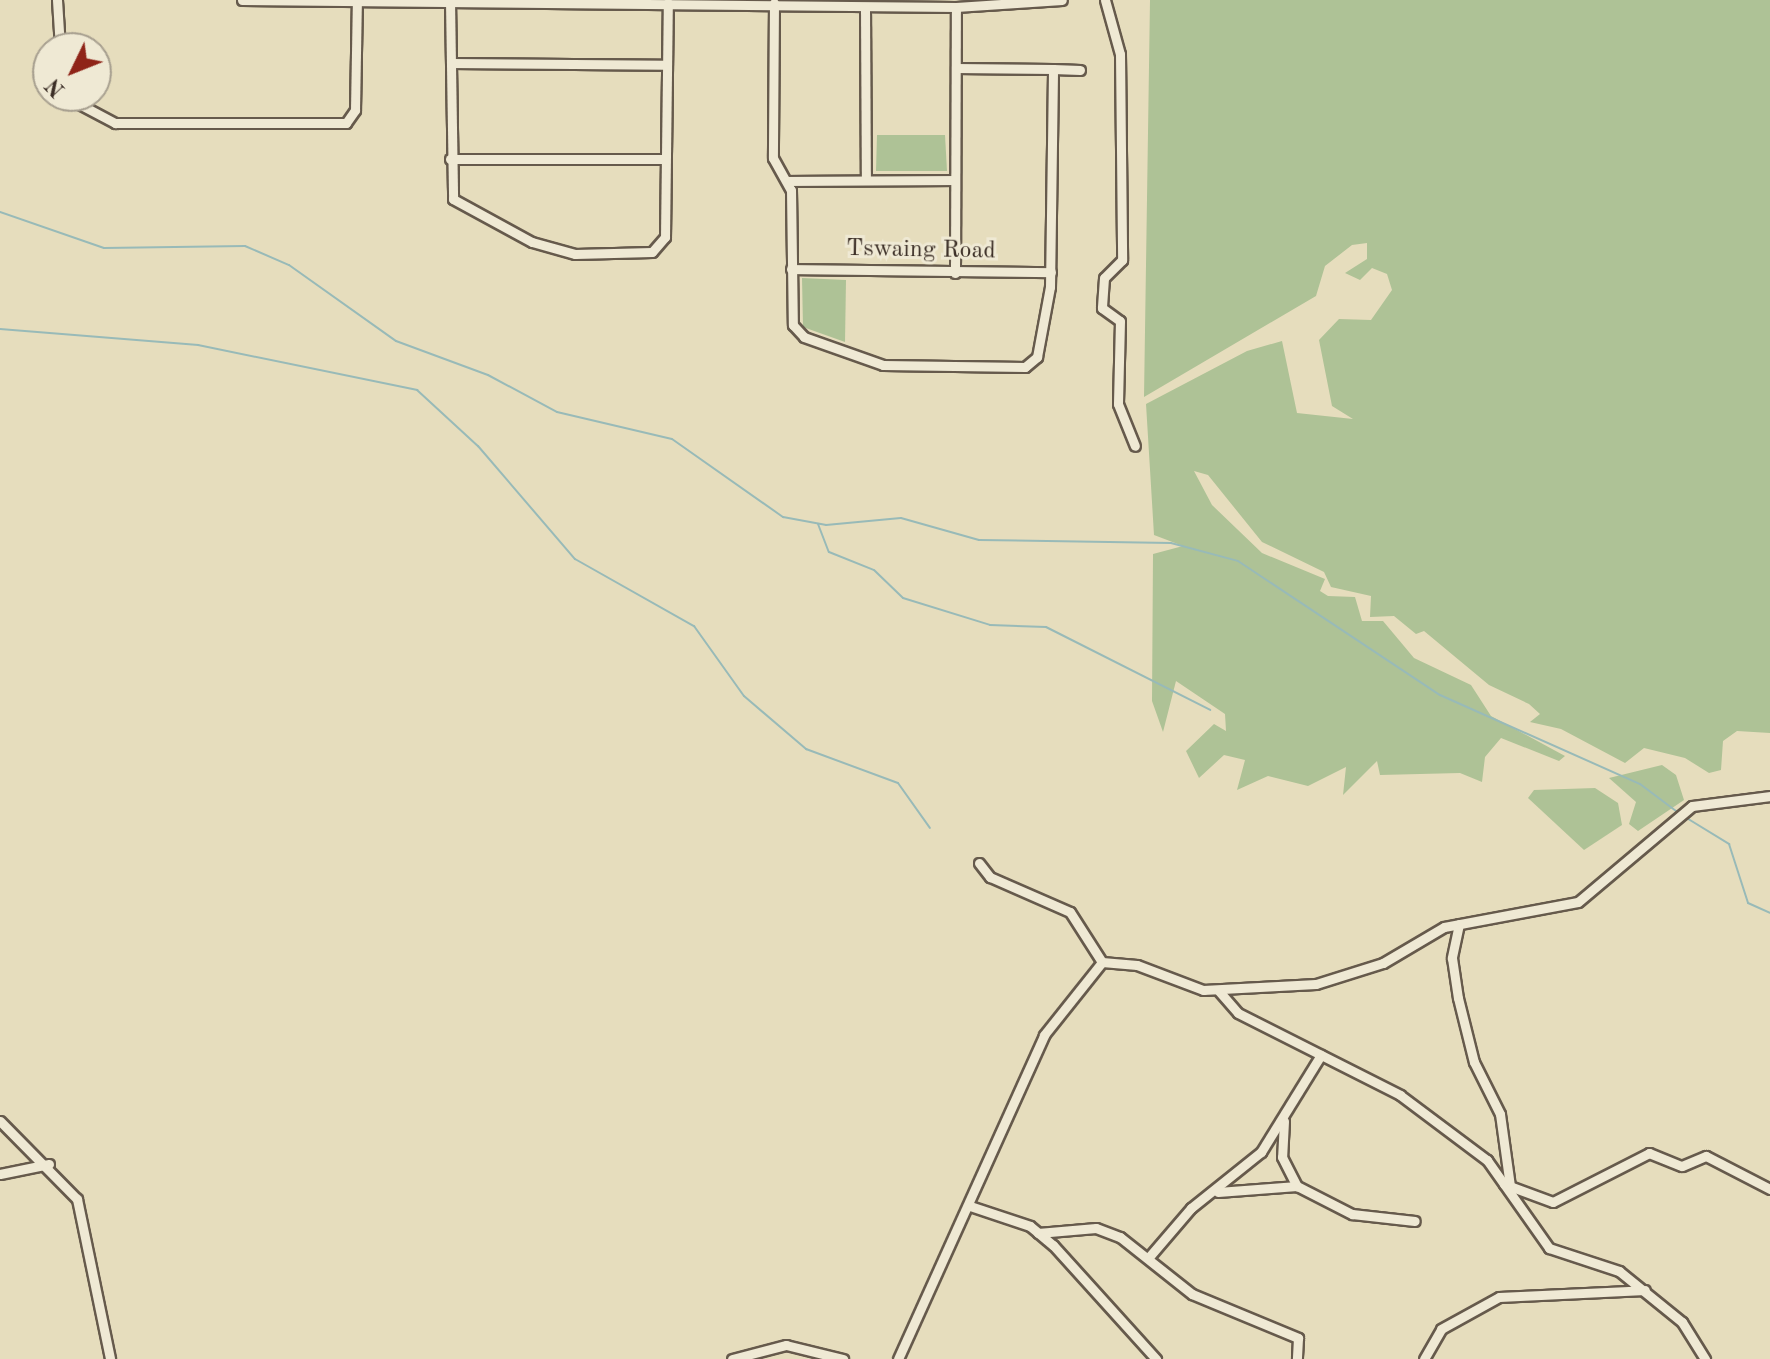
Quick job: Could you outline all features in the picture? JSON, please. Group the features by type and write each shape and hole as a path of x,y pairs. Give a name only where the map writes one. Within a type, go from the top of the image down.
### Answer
{"street":[{"path":"57,0 59,32"},
{"path":"242,0 713,1 865,7 956,7 1062,0"},
{"path":"94,112 115,123 346,123 355,110 357,0"},
{"path":"1105,0 1120,54 1122,260 1104,278 1102,308 1120,321 1118,404 1135,446"},
{"path":"450,1 450,191 458,206 575,254 658,249 665,237 668,3"},
{"path":"774,3 773,158 788,181 791,321 804,337 883,365 1019,368 1037,357 1051,272 1053,69"},
{"path":"865,7 866,179"},
{"path":"955,273 956,7"},
{"path":"451,63 665,65"},
{"path":"956,68 1080,70"},
{"path":"450,159 665,159"},
{"path":"788,181 954,180"},
{"name":"Tswaing Road","path":"791,269 1051,272"},
{"path":"979,863 990,877 1070,912 1102,962 1218,990 1316,984 1375,966 1459,924 1578,902 1692,806 1770,796"},
{"path":"1459,924 1452,958 1458,998 1474,1062 1500,1114 1507,1185"},
{"path":"897,1357 970,1206 1044,1035 1102,962"},
{"path":"1218,990 1238,1013 1400,1095 1487,1160 1549,1248 1605,1264 1645,1290 1682,1322 1705,1359"},
{"path":"1149,1257 1191,1208 1214,1193 1261,1152 1285,1118 1321,1055"},
{"path":"1285,1118 1282,1157 1297,1186"},
{"path":"0,1121 49,1164 77,1199 110,1359"},
{"path":"1507,1185 1553,1202 1649,1153 1678,1166 1706,1156 1770,1189"},
{"path":"0,1174 49,1164"},
{"path":"1214,1193 1297,1186 1352,1214 1415,1221"},
{"path":"970,1206 1038,1233 1156,1359"},
{"path":"1038,1233 1096,1228 1149,1257 1192,1294 1298,1338 1297,1359"},
{"path":"1424,1359 1441,1329 1499,1297 1645,1290"},
{"path":"732,1359 786,1345 843,1359"}],"green space":[{"path":"1150,0 1770,0 1770,733 1737,731 1723,741 1721,770 1709,773 1685,758 1644,748 1625,763 1561,729 1530,722 1540,714 1529,704 1489,685 1424,631 1416,634 1394,616 1370,617 1371,596 1331,587 1324,572 1262,542 1208,475 1194,471 1212,505 1262,553 1325,579 1320,591 1328,596 1355,597 1362,621 1383,621 1414,658 1471,685 1491,716 1565,756 1559,761 1501,738 1485,757 1482,782 1460,773 1380,775 1377,761 1343,795 1346,767 1308,786 1268,776 1237,790 1245,760 1224,755 1199,778 1186,751 1214,724 1226,731 1225,714 1176,681 1163,732 1152,701 1153,554 1183,546 1154,535 1146,404 1247,351 1282,341 1297,413 1353,419 1332,406 1319,340 1339,319 1371,320 1392,290 1387,274 1372,268 1360,280 1345,273 1367,259 1367,243 1352,245 1325,266 1316,296 1144,397"},
{"path":"877,135 945,135 947,171 876,171"},
{"path":"802,278 846,280 845,342 803,327"},
{"path":"1662,765 1676,775 1684,800 1638,831 1629,824 1636,802 1609,778"},
{"path":"1595,788 1618,803 1622,825 1584,850 1528,798 1534,790"}],"waterway":[{"path":"0,212 104,248 245,246 289,265 396,341 488,375 557,412 672,439 783,517 826,525 901,518 979,540 1171,543 1238,561 1440,695 1640,784 1680,814"},
{"path":"0,329 198,345 417,390 478,446 575,559 694,626 744,696 806,749 898,783 930,828"},
{"path":"818,524 829,552 874,570 903,598 990,625 1046,627 1210,710"},
{"path":"1685,817 1729,844 1748,903 1770,913"}]}
